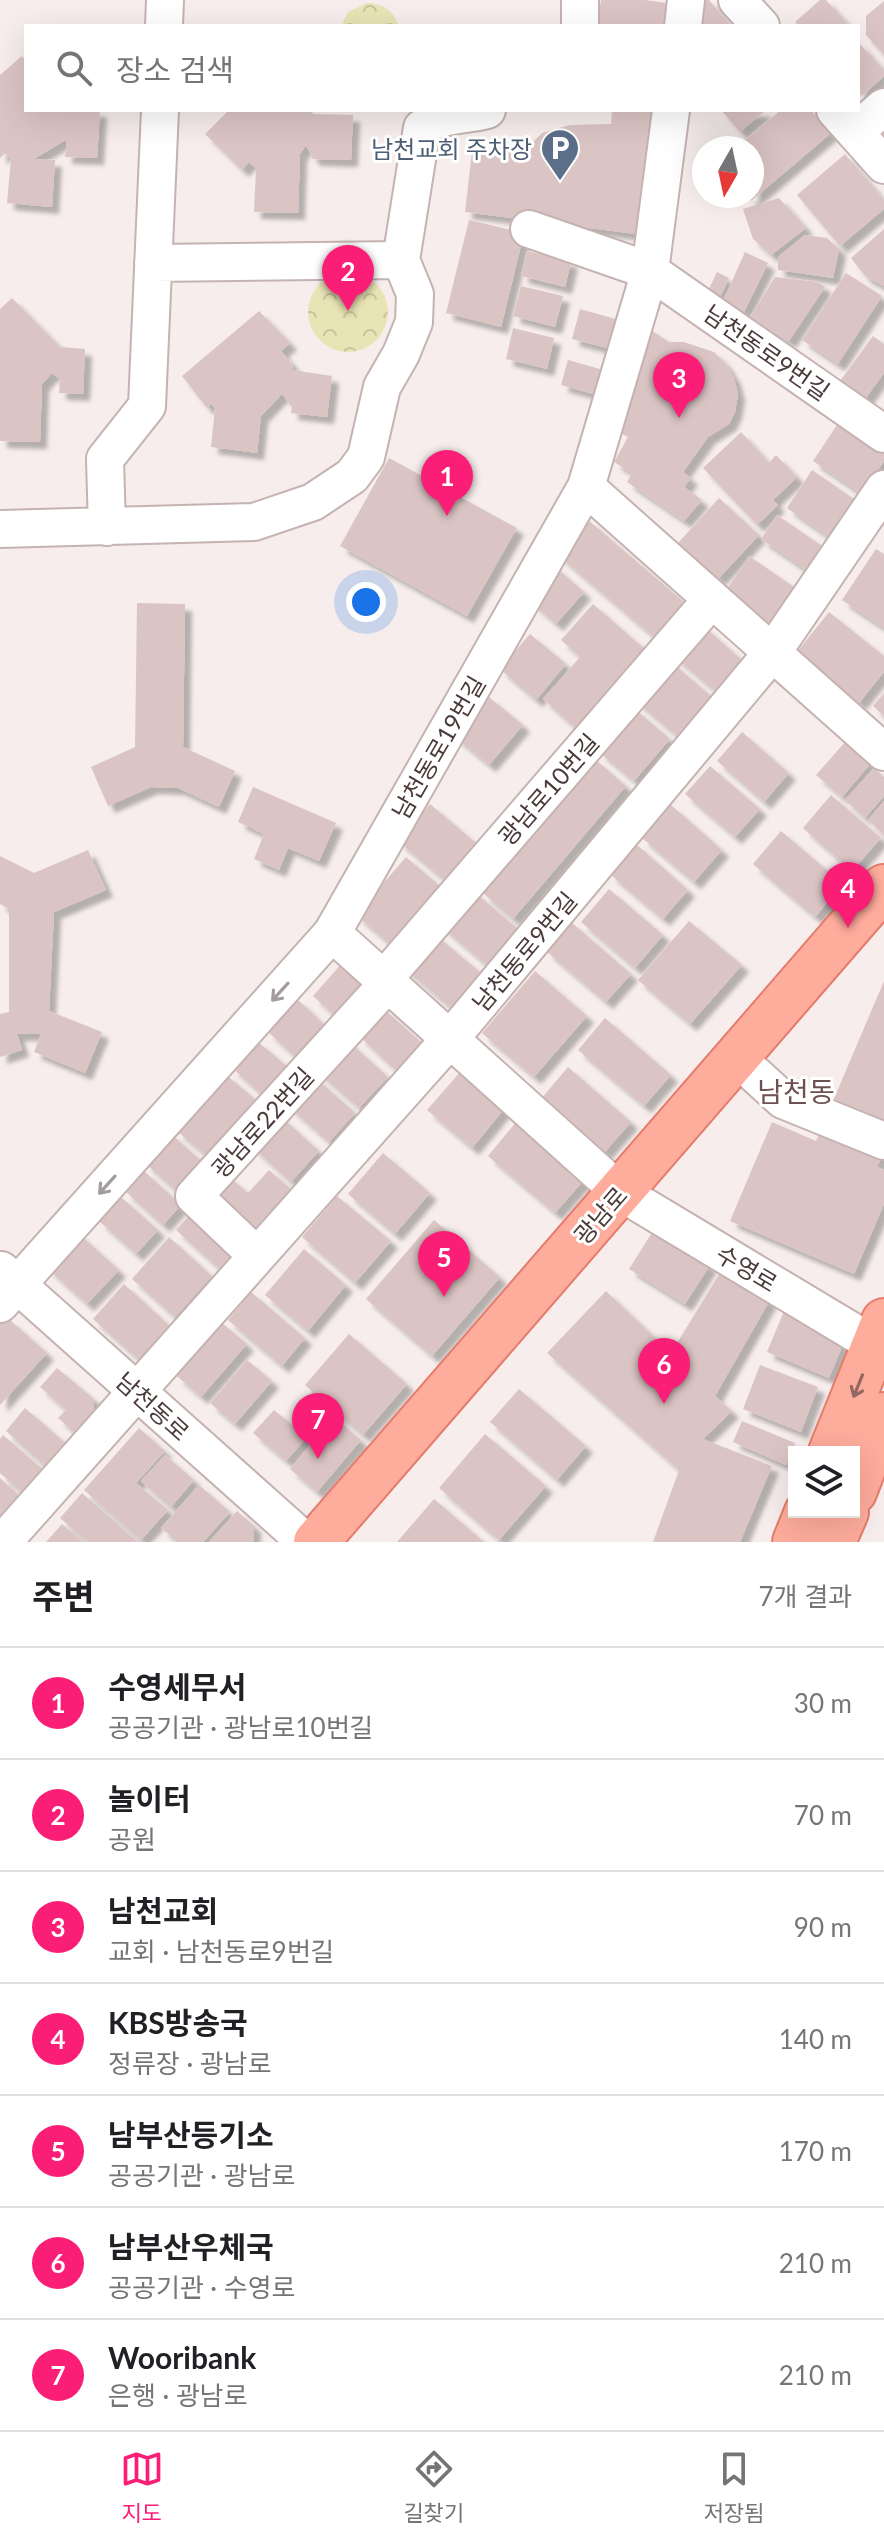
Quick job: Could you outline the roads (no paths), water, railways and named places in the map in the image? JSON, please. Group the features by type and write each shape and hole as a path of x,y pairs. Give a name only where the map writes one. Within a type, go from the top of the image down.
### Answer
{"main road":[{"name":"광남로","path":"316,1542 884,887"},
{"name":"수영로","path":"833,1446 879,1333"},
{"path":"860,1477 884,1415"},
{"path":"795,1542 805,1518"},
{"path":"833,1542 843,1518"}],"street":[{"path":"164,24 165,0"},
{"path":"580,0 580,24"},
{"path":"683,24 686,0"},
{"path":"737,0 759,24"},
{"path":"884,107 845,121 884,165"},
{"path":"107,527 105,459 147,406 160,112"},
{"path":"0,529 254,522 313,502 352,476 366,457 382,387 401,354 414,322 415,294 401,260 422,128 431,120 479,112"},
{"name":"남천동로19번길","path":"6,1286 332,933 586,487 650,271 671,112"},
{"name":"남천동로9번길","path":"539,228 650,271 884,434"},
{"path":"153,263 401,260"},
{"path":"586,487 884,752"},
{"name":"남천동로9번길","path":"3,1542 450,1039 772,653 884,489"},
{"name":"광남로10번길","path":"386,981 712,599"},
{"path":"332,933 620,1192"},
{"name":"광남로22번길","path":"257,1256 194,1196 386,981"},
{"path":"736,1057 783,1100 884,1141"},
{"name":"수영로","path":"620,1192 879,1333"},
{"name":"남천동로","path":"6,1286 136,1391 306,1542"}],"place":[{"name":"남천교회 주차장","path":"560,182"},
{"name":"놀이터","path":"348,311"},
{"name":"남천교회","path":"679,418"},
{"name":"수영세무서","path":"447,516"},
{"name":"KBS방송국","path":"848,928"},
{"name":"남부산등기소","path":"444,1297"},
{"name":"남부산우체국","path":"664,1404"},
{"name":"Wooribank","path":"318,1459"}],"district":[{"name":"남천동","path":"796,1091"}]}
